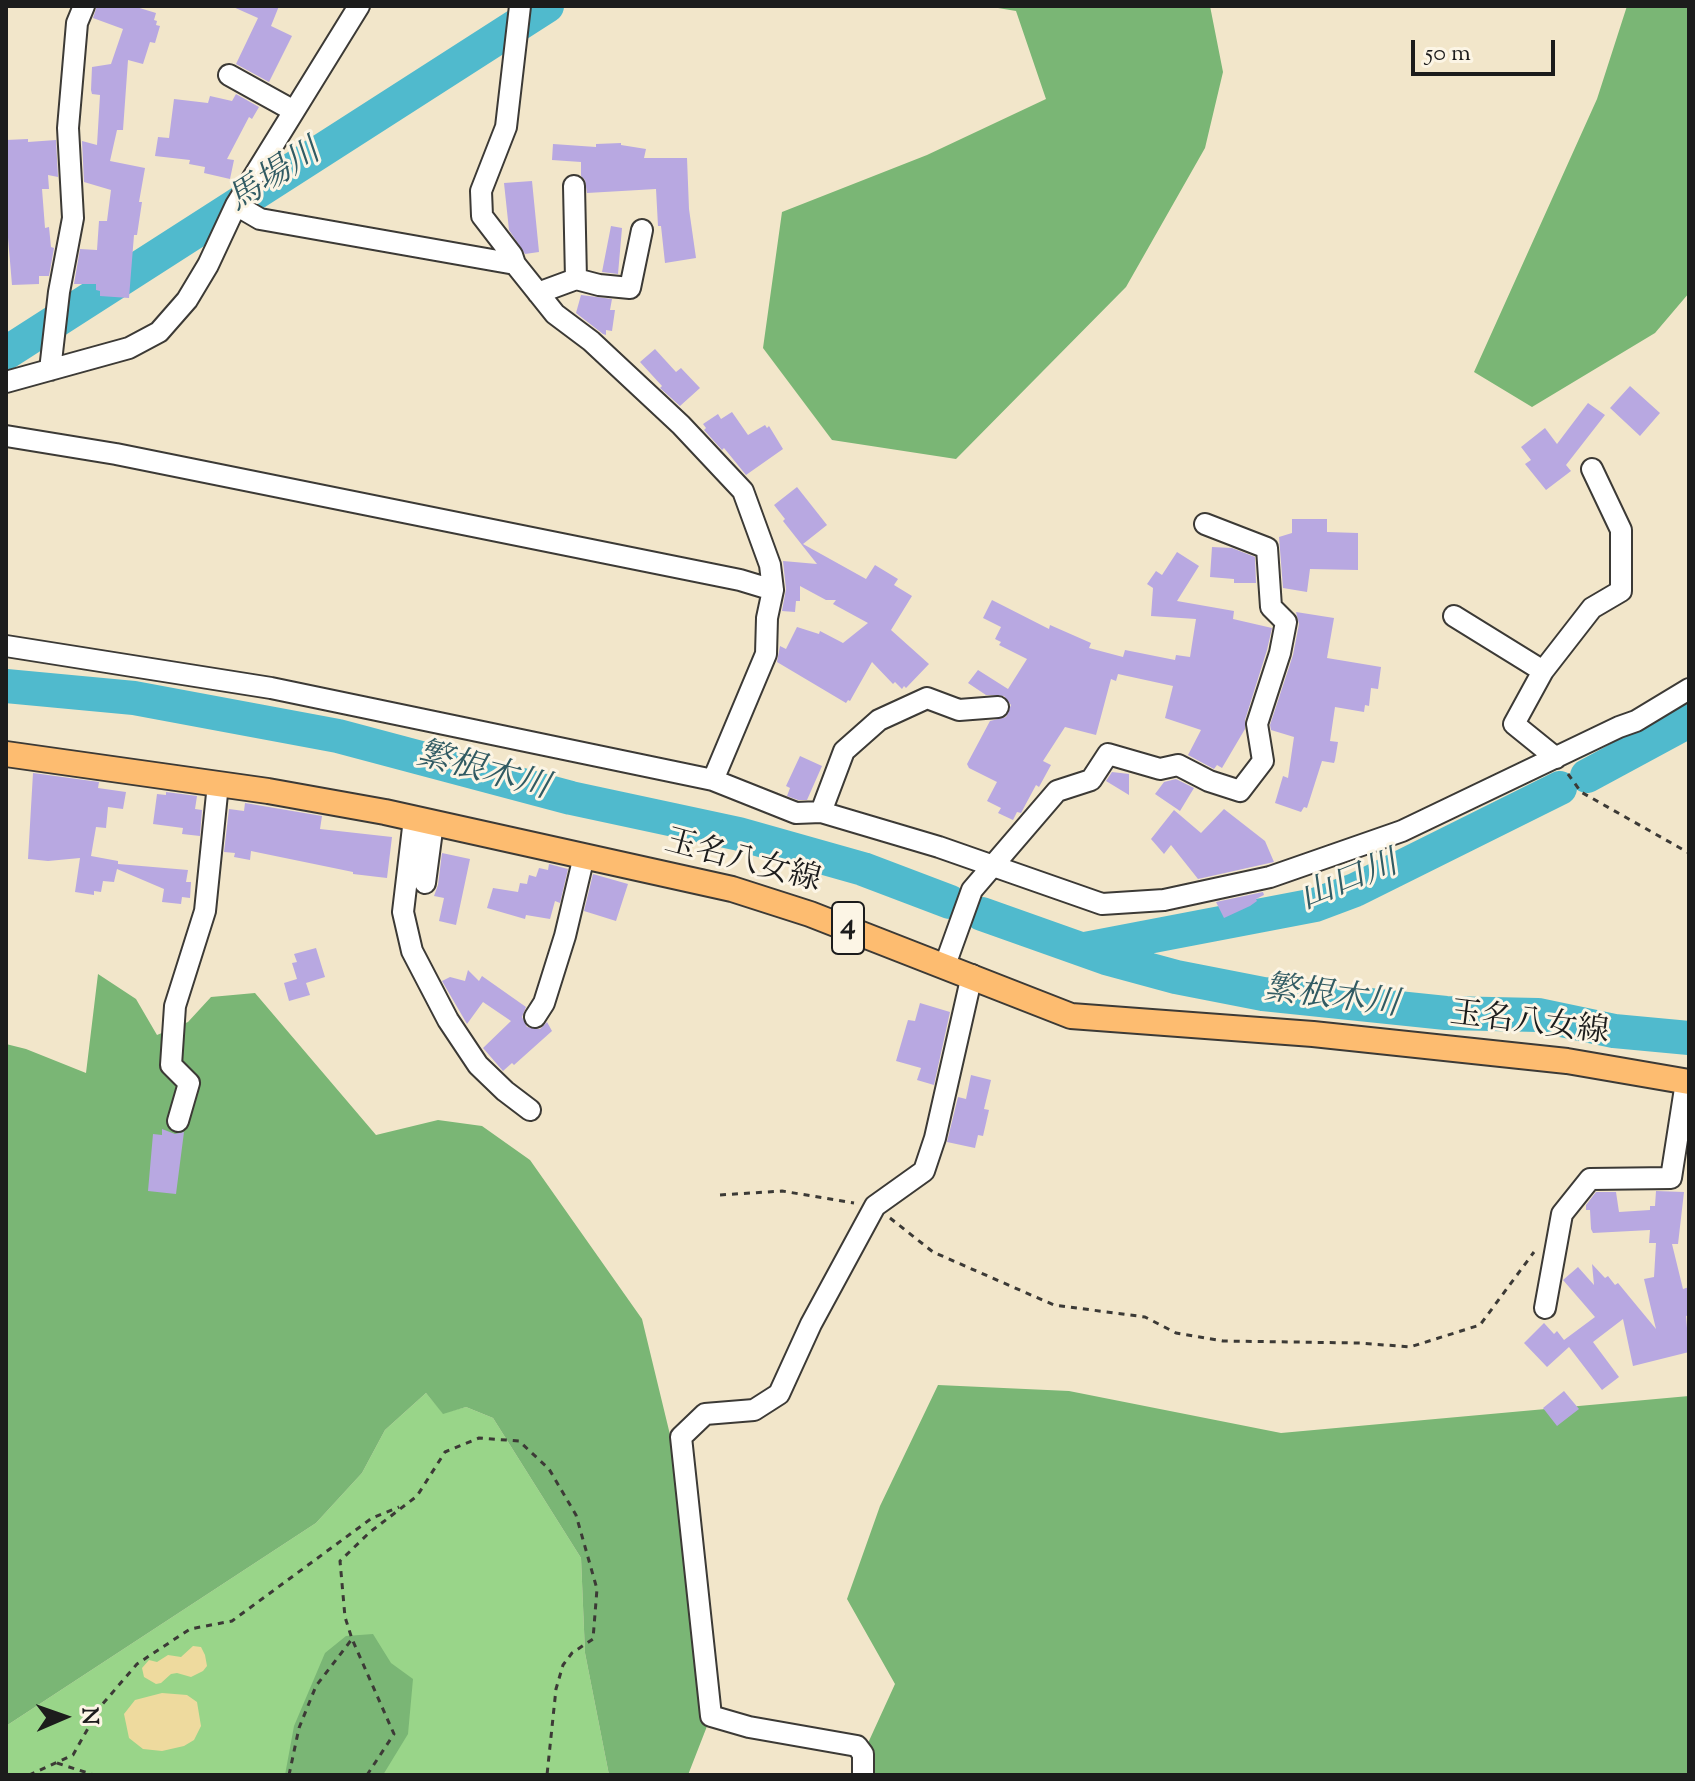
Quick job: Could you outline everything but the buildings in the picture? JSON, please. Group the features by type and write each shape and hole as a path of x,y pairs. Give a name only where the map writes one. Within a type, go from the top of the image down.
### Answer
{"main road":[{"name":"玉名八女線","path":"6,754 218,784 424,821 732,889 810,914 1071,1016 1313,1034 1551,1059 1688,1082"}],"street":[{"path":"50,370 59,292 73,218 68,128 77,23 84,6"},
{"path":"6,382 129,348 159,332 187,300 208,265 236,205 359,6"},
{"path":"520,6 506,127 481,191 482,216 555,314 591,341 681,425 743,491 770,565 773,590 767,618 766,654 713,780"},
{"path":"229,75 294,111"},
{"path":"574,186 576,279"},
{"path":"236,205 260,219 515,264"},
{"path":"538,293 576,279 630,288 642,230"},
{"path":"6,436 116,454 740,580 773,590"},
{"path":"1556,758 1514,724 1543,671 1592,608 1621,591 1621,530 1592,469"},
{"path":"945,965 972,890 1057,791 1091,780 1108,754 1160,769 1178,765 1209,781 1240,791 1263,761 1257,724 1280,653 1286,622 1271,607 1267,548 1205,524"},
{"path":"1454,616 1543,671"},
{"path":"6,646 271,688 713,780 796,813 821,812 939,847 1102,904 1179,897 1270,877 1402,831 1636,721 1689,689"},
{"path":"821,812 844,751 879,720 927,698 959,710 998,707"},
{"path":"178,1121 189,1083 171,1065 175,1006 205,911 218,784"},
{"path":"424,821 425,883"},
{"path":"424,821 403,912 412,951 448,1020 478,1065 530,1110"},
{"path":"535,1017 544,1003 565,936 584,856"},
{"path":"863,1775 863,1754 857,1746 749,1727 711,1716 681,1437 705,1414 754,1410 779,1394 811,1324 875,1206 924,1171 935,1138 972,975"},
{"path":"1545,1308 1562,1214 1590,1179 1671,1178 1688,1082"}],"path":[{"path":"1556,758 1581,792 1689,853"},
{"path":"720,1195 782,1191 875,1206 933,1252 1054,1305 1145,1317 1176,1333 1223,1341 1410,1347 1480,1325 1534,1252"},
{"path":"367,1775 394,1734 345,1617 340,1561 370,1532 417,1496 445,1452 479,1438 519,1441 549,1469 576,1515 597,1589 593,1639 572,1653 563,1665 556,1689 547,1775"},
{"path":"29,1775 73,1755 100,1707 137,1664 190,1629 232,1621 372,1518 407,1504"},
{"path":"289,1775 299,1728 316,1686 352,1639"},
{"path":"57,1763 94,1775"}],"green space":[{"path":"986,6 1210,6 1223,72 1205,148 1126,287 956,459 832,440 763,348 782,212 927,155 1046,99 1016,11"},
{"path":"1627,6 1689,6 1689,293 1655,333 1532,407 1474,372 1597,99"},
{"path":"98,974 136,999 157,1035 188,1022 211,997 255,993 376,1135 438,1120 482,1126 530,1160 642,1319 688,1509 711,1716 688,1775 609,1775 585,1653 581,1558 493,1418 466,1407 443,1414 426,1393 385,1430 362,1473 316,1523 6,1726 6,1044 86,1073"},
{"path":"938,1385 1069,1391 1281,1433 1689,1396 1689,1775 864,1775 863,1754 895,1684 847,1599 880,1506"},
{"path":"426,1393 443,1413 466,1407 493,1418 581,1558 585,1653 609,1775 6,1775 6,1726 316,1523 362,1473 385,1430"},
{"path":"373,1634 391,1663 413,1679 408,1734 383,1775 285,1775 294,1726 325,1653 346,1636"}],"sand":[{"path":"193,1646 201,1647 205,1655 207,1666 203,1671 191,1677 171,1674 156,1684 144,1677 142,1668 149,1660 157,1662 168,1655 181,1657"},
{"path":"162,1693 187,1695 197,1702 201,1726 194,1740 184,1746 162,1751 143,1749 129,1738 124,1714 135,1700"}],"waterway":[{"name":"馬場川","path":"6,353 547,6"},
{"name":"繁根木川","path":"6,686 134,698 338,736 571,798 739,834 863,869 950,902"},
{"name":"山口川","path":"1587,776 1689,721"},
{"name":"山口川","path":"1085,949 1315,905 1355,890 1560,788"},
{"name":"繁根木川","path":"982,914 1106,958 1176,977 1263,994 1446,1013 1538,1015 1614,1031 1689,1038"}]}
